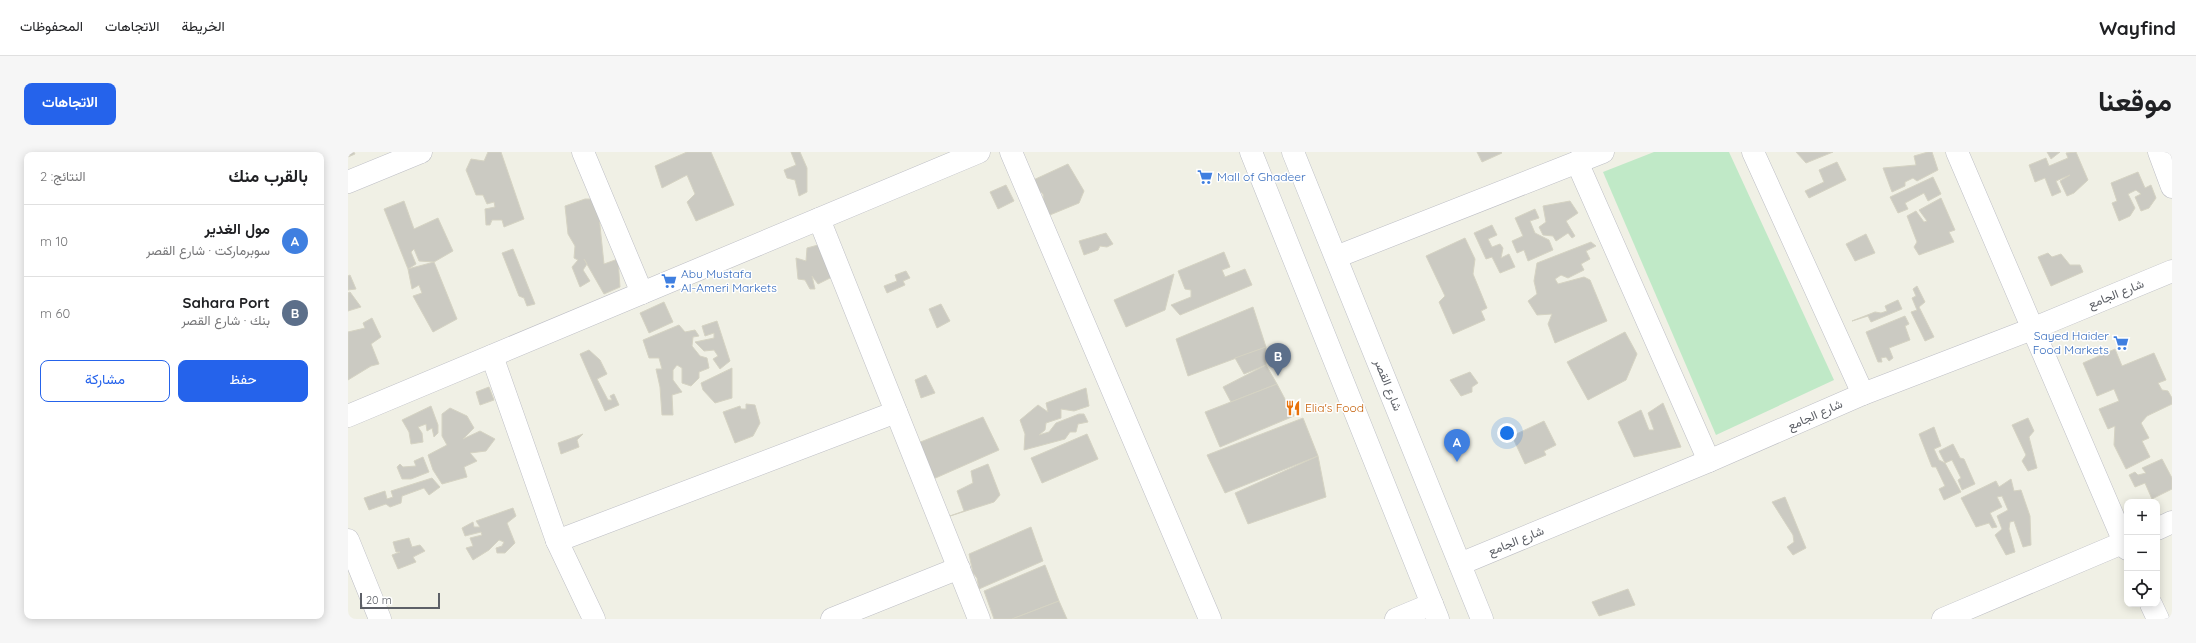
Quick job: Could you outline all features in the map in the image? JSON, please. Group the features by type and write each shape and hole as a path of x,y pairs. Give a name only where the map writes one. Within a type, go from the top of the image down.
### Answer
{"street":[{"path":"348,182 421,152"},
{"path":"583,152 642,293"},
{"path":"348,416 979,152"},
{"path":"1011,152 1210,619"},
{"path":"1251,152 1435,612 1396,619"},
{"name":"شارع القصر","path":"1293,152 1482,619"},
{"path":"1336,257 1603,152"},
{"path":"1753,152 1863,394"},
{"path":"1957,152 2124,539"},
{"path":"2158,152 2172,187"},
{"path":"1577,162 1710,461"},
{"path":"819,219 979,619"},
{"name":"شارع الجامع","path":"1460,564 1710,461 1863,394 2032,329 2172,271"},
{"path":"492,356 557,541 594,619"},
{"path":"557,541 896,412"},
{"path":"2160,528 2172,522"},
{"path":"348,540 380,619"},
{"path":"1943,619 2124,545"},
{"path":"832,619 958,568"},
{"path":"2152,607 2158,619"}],"green space":[{"path":"1654,152 1729,152 1834,380 1716,435 1603,172"}],"building":[{"path":"348,152 354,152 355,154 348,157"},
{"path":"488,152 501,152 524,219 504,227 502,220 492,220 490,225 486,225 485,209 495,207 494,202 487,204 483,195 476,195 466,170 471,159 484,161"},
{"path":"687,152 711,152 734,205 696,221 687,202 695,194 687,175 662,188 655,166"},
{"path":"791,152 800,152 807,168 807,192 799,196 795,180 787,178 784,170 796,165"},
{"path":"1477,152 1501,152 1502,153 1482,162"},
{"path":"1796,152 1833,152 1806,163"},
{"path":"1932,152 1938,170 1917,181 1913,178 1905,182 1905,186 1892,192 1883,168 1916,165 1914,156"},
{"path":"2047,152 2060,152 2051,159"},
{"path":"2076,152 2088,180 2074,193 2067,196 2060,181 2070,175 2056,181 2061,192 2052,196 2045,178 2035,182 2029,165 2046,158 2049,166 2068,158 2066,153"},
{"path":"1837,162 1846,180 1809,198 1805,191 1824,182 1819,170"},
{"path":"1068,164 1084,191 1079,203 1045,217 1043,194 1029,182"},
{"path":"2138,172 2145,188 2151,185 2156,198 2149,208 2141,211 2135,197 2141,194 2136,190 2128,194 2135,208 2130,216 2119,221 2112,203 2117,201 2111,183"},
{"path":"1933,177 1941,194 1928,201 1924,193 1905,203 1908,209 1898,213 1890,197"},
{"path":"1006,185 1014,201 998,209 990,192"},
{"path":"1941,198 1955,230 1949,232 1954,242 1919,255 1914,247 1917,242 1907,216 1916,211 1924,222 1927,221 1919,210"},
{"path":"585,199 592,199 599,216 604,264 618,259 620,287 604,294 587,264 583,270 590,281 580,287 572,267 578,260 574,258 575,246 568,234 565,206"},
{"path":"404,201 414,229 438,218 453,251 434,262 419,261 414,249 411,252 416,264 408,269 384,209"},
{"path":"1570,201 1578,213 1566,221 1575,236 1572,238 1568,233 1556,241 1553,236 1543,235 1539,227 1546,222 1543,206"},
{"path":"1535,209 1539,218 1530,221 1535,233 1549,240 1553,250 1528,261 1524,250 1517,253 1512,241 1523,236 1515,218"},
{"path":"1492,225 1497,235 1488,239 1492,247 1500,244 1503,248 1501,258 1509,254 1515,267 1500,273 1492,257 1486,259 1474,233"},
{"path":"1106,233 1113,244 1107,247 1100,246 1098,250 1084,255 1079,241"},
{"path":"1866,234 1875,253 1855,261 1846,244"},
{"path":"1465,238 1475,259 1473,274 1487,308 1481,311 1485,320 1453,334 1439,302 1445,296 1426,256"},
{"path":"1591,242 1596,246 1586,251 1590,259 1581,264 1584,270 1568,278 1561,275 1555,279 1558,284 1584,277 1590,280 1607,321 1555,343 1548,324 1552,314 1537,315 1528,301 1537,294 1534,281 1537,263"},
{"path":"818,245 834,276 818,284 812,276 815,289 810,289 805,280 798,279 796,258 806,261 807,248"},
{"path":"513,249 535,304 527,306 524,298 519,296 502,253"},
{"path":"1224,252 1230,267 1222,270 1225,277 1245,269 1252,285 1180,315 1171,305 1191,297 1191,290 1185,289 1178,271"},
{"path":"2048,253 2052,257 2061,254 2070,265 2080,265 2083,272 2051,286 2038,257"},
{"path":"434,262 457,319 433,332 413,296 422,293 419,285 412,289 408,269"},
{"path":"906,271 910,278 903,281 905,285 887,293 884,286 897,281 895,275"},
{"path":"1174,274 1165,310 1126,327 1114,300"},
{"path":"350,275 356,289 348,290 348,276"},
{"path":"1917,286 1925,302 1919,307 1934,337 1925,341 1911,312 1917,310 1912,298 1916,296 1913,289"},
{"path":"350,292 361,307 348,311 348,293"},
{"path":"1898,300 1902,309 1871,322 1868,316 1852,321 1875,312 1881,313 1887,311 1885,306"},
{"path":"664,302 673,322 649,333 640,313"},
{"path":"941,304 950,321 937,328 929,309"},
{"path":"1253,307 1266,347 1188,376 1176,339"},
{"path":"1905,316 1909,324 1905,326 1910,340 1889,348 1893,358 1889,361 1886,357 1881,358 1882,362 1878,362 1866,332"},
{"path":"372,318 381,337 371,344 379,364 371,366 348,380 348,332 365,328 363,323"},
{"path":"717,321 730,361 720,369 713,359 718,356 714,350 704,351 695,342 714,338 714,333 705,336 702,326"},
{"path":"679,325 685,332 695,330 699,336 693,337 692,346 700,356 707,358 709,368 699,372 699,378 691,386 682,383 682,368 677,365 673,370 673,380 682,392 672,395 673,415 662,415 660,387 656,369 662,369 659,358 649,358 643,340"},
{"path":"1625,332 1637,354 1626,380 1588,400 1567,362"},
{"path":"1266,347 1266,365 1244,374 1235,358"},
{"path":"2115,349 2122,366 2154,353 2166,380 2158,383 2162,390 2168,391 2172,398 2172,404 2147,416 2141,423 2149,438 2142,441 2150,457 2126,469 2114,445 2115,426 2108,429 2099,409 2119,401 2114,389 2097,396 2083,363"},
{"path":"589,350 600,360 607,374 597,379 608,400 612,400 610,396 614,394 619,405 605,411 580,354"},
{"path":"1266,365 1277,384 1231,402 1223,387"},
{"path":"732,368 732,398 715,403 703,390 701,383"},
{"path":"1470,372 1478,383 1472,387 1472,392 1461,396 1450,380"},
{"path":"926,375 935,393 921,398 915,380"},
{"path":"1277,384 1294,416 1220,447 1205,412"},
{"path":"489,387 494,400 480,405 476,392"},
{"path":"1086,388 1089,406 1074,411 1061,409 1061,418 1046,423 1045,430 1039,435 1049,432 1056,423 1079,414 1084,414 1088,422 1078,424 1076,432 1070,432 1065,439 1024,450 1025,434 1020,420 1038,405 1048,412 1046,403"},
{"path":"1663,403 1681,447 1634,457 1618,422 1641,410 1649,430 1654,430 1648,413"},
{"path":"746,404 755,405 760,423 753,436 735,443 723,412 740,406 741,409 746,409"},
{"path":"431,406 438,425 438,433 434,437 432,428 427,431 426,424 418,427 422,433 423,442 411,444 409,432 402,420"},
{"path":"450,408 467,416 474,428 463,439 480,431 495,439 486,451 470,453 477,461 464,467 467,477 442,484 433,470 428,455 447,445 442,436 442,414"},
{"path":"983,417 999,450 931,480 918,443"},
{"path":"1303,418 1318,456 1225,493 1207,455"},
{"path":"2028,418 2034,431 2029,437 2037,468 2028,471 2022,461 2026,455 2012,425"},
{"path":"1544,421 1556,445 1544,451 1546,455 1525,464 1512,436"},
{"path":"1934,427 1941,446 1934,449 1939,460 1945,463 1961,492 1944,500 1939,489 1945,486 1936,467 1932,467 1919,434"},
{"path":"583,434 577,440 579,447 561,454 558,443"},
{"path":"1087,434 1098,459 1042,483 1031,458"},
{"path":"1953,444 1960,458 1964,459 1975,484 1962,490 1958,480 1961,478 1952,460 1945,463 1939,451"},
{"path":"1318,456 1326,497 1248,524 1235,493"},
{"path":"423,457 429,472 411,479 402,479 397,467 400,464 403,467 416,466 414,461"},
{"path":"2162,459 2172,478 2172,489 2152,499 2145,483 2135,487 2129,475 2135,472 2138,475 2146,473 2142,468"},
{"path":"988,464 1000,495 994,502 947,517 964,511 957,491 973,483 971,471"},
{"path":"432,478 440,487 429,495 424,488 402,496 401,503 390,507 386,504 369,510 364,498 385,491 387,499 393,497 391,491"},
{"path":"2011,479 2014,491 2021,490 2030,516 2031,545 2023,547 2014,521 2010,522 2009,529 2015,552 2006,555 1995,535 2002,529 1997,516 2008,510 2002,496 1997,497 2002,507 1990,513 1997,527 1992,528 1989,523 1976,527 1961,498 1996,481 1999,487"},
{"path":"1785,497 1806,548 1793,555 1787,547 1794,542 1793,535 1772,502"},
{"path":"513,508 516,516 507,523 515,543 505,553 497,553 496,548 502,546 504,542 499,540 489,550 473,560 466,548 473,546 470,538 482,535 481,532 465,536 462,528 473,522 474,527 480,527 476,521"},
{"path":"1031,527 1043,561 979,589 977,578 973,573 969,554"},
{"path":"409,538 412,547 420,545 425,551 413,557 416,562 398,569 392,555 400,552 396,552 393,542"},
{"path":"1045,565 1059,601 1012,619 994,619 984,591"},
{"path":"1628,589 1635,605 1599,616 1592,602"},
{"path":"1059,601 1067,619 1012,619"}],"place":[{"name":"Mall of Ghadeer","path":"1205,177"},
{"name":"Abu Mustafa Al-Ameri Markets","path":"669,281"},
{"name":"Sayed Haider Food Markets","path":"2121,343"},
{"name":"Sahara Port","path":"1278,376"},
{"name":"Elia's Food","path":"1293,408"},
{"name":"مول الغدير","path":"1457,462"}]}
